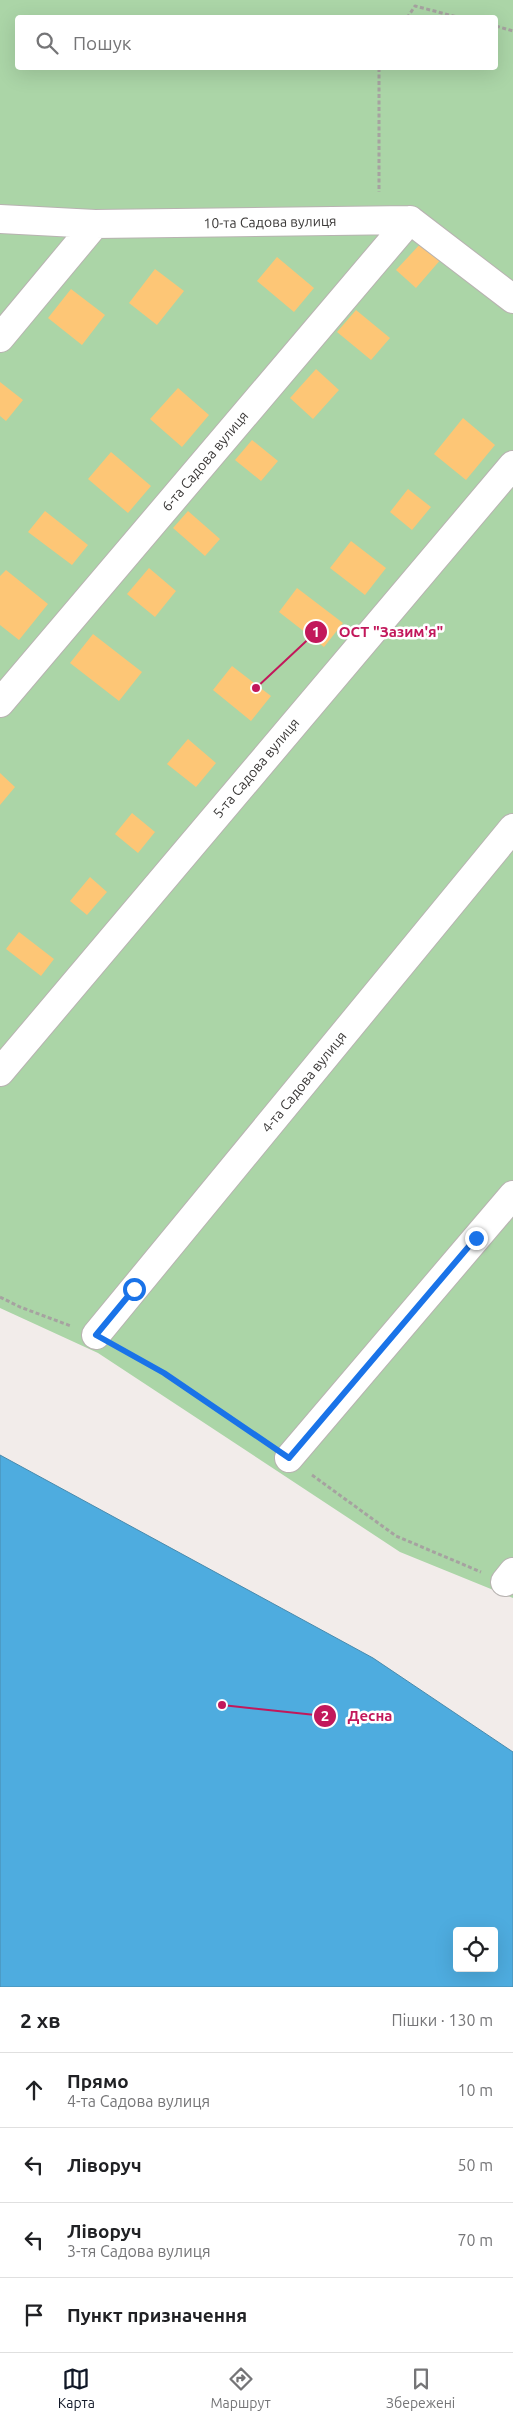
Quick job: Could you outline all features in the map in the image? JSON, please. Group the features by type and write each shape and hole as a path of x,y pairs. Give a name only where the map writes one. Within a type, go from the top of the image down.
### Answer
{"street":[{"name":"10-та Садова вулиця","path":"0,219 95,224 410,220"},
{"path":"410,220 513,299"},
{"name":"6-та Садова вулиця","path":"0,703 410,220"},
{"path":"0,338 95,224"},
{"name":"5-та Садова вулиця","path":"0,1072 513,464"},
{"name":"4-та Садова вулиця","path":"96,1335 513,828"},
{"path":"289,1458 513,1195"}],"path":[{"path":"409,15 415,6 450,15"},
{"path":"498,27 513,31"},
{"path":"379,70 379,220"},
{"path":"0,1297 20,1307 96,1335 164,1373 289,1458 396,1536 509,1577"}],"green space":[{"path":"0,0 513,0 513,1598 400,1552 98,1353 0,1308"}],"water":[{"path":"0,1455 373,1658 513,1752 513,1987 0,1987"}],"building":[{"path":"423,241 442,258 416,288 396,270"},
{"path":"277,257 314,288 294,312 257,281"},
{"path":"155,269 184,291 157,325 129,303"},
{"path":"71,289 105,315 82,345 48,318"},
{"path":"356,310 390,338 371,360 337,332"},
{"path":"316,369 339,390 313,419 290,398"},
{"path":"0,382 23,400 6,421 0,416"},
{"path":"178,388 209,415 182,447 150,419"},
{"path":"463,418 495,445 466,480 434,454"},
{"path":"252,440 278,461 261,481 235,460"},
{"path":"111,452 151,486 128,513 88,479"},
{"path":"408,489 431,507 412,530 390,512"},
{"path":"45,511 88,545 72,565 28,532"},
{"path":"188,511 220,539 205,556 173,528"},
{"path":"351,541 386,568 365,595 330,568"},
{"path":"149,568 176,591 155,617 127,594"},
{"path":"6,570 48,604 19,640 0,625 0,576"},
{"path":"297,588 343,623 324,647 279,612"},
{"path":"93,634 142,672 119,701 70,663"},
{"path":"232,666 271,696 251,721 213,690"},
{"path":"188,739 216,763 196,787 167,764"},
{"path":"0,773 15,787 0,805"},
{"path":"132,813 155,832 138,853 115,834"},
{"path":"90,877 107,892 87,915 70,901"},
{"path":"19,932 54,959 41,976 6,949"}],"place":[{"name":"ОСТ \"Зазим'я\"","path":"256,688"},
{"name":"Десна","path":"222,1705"}],"route":[{"path":"134,1289 96,1335 164,1373 289,1458 476,1238"}]}
